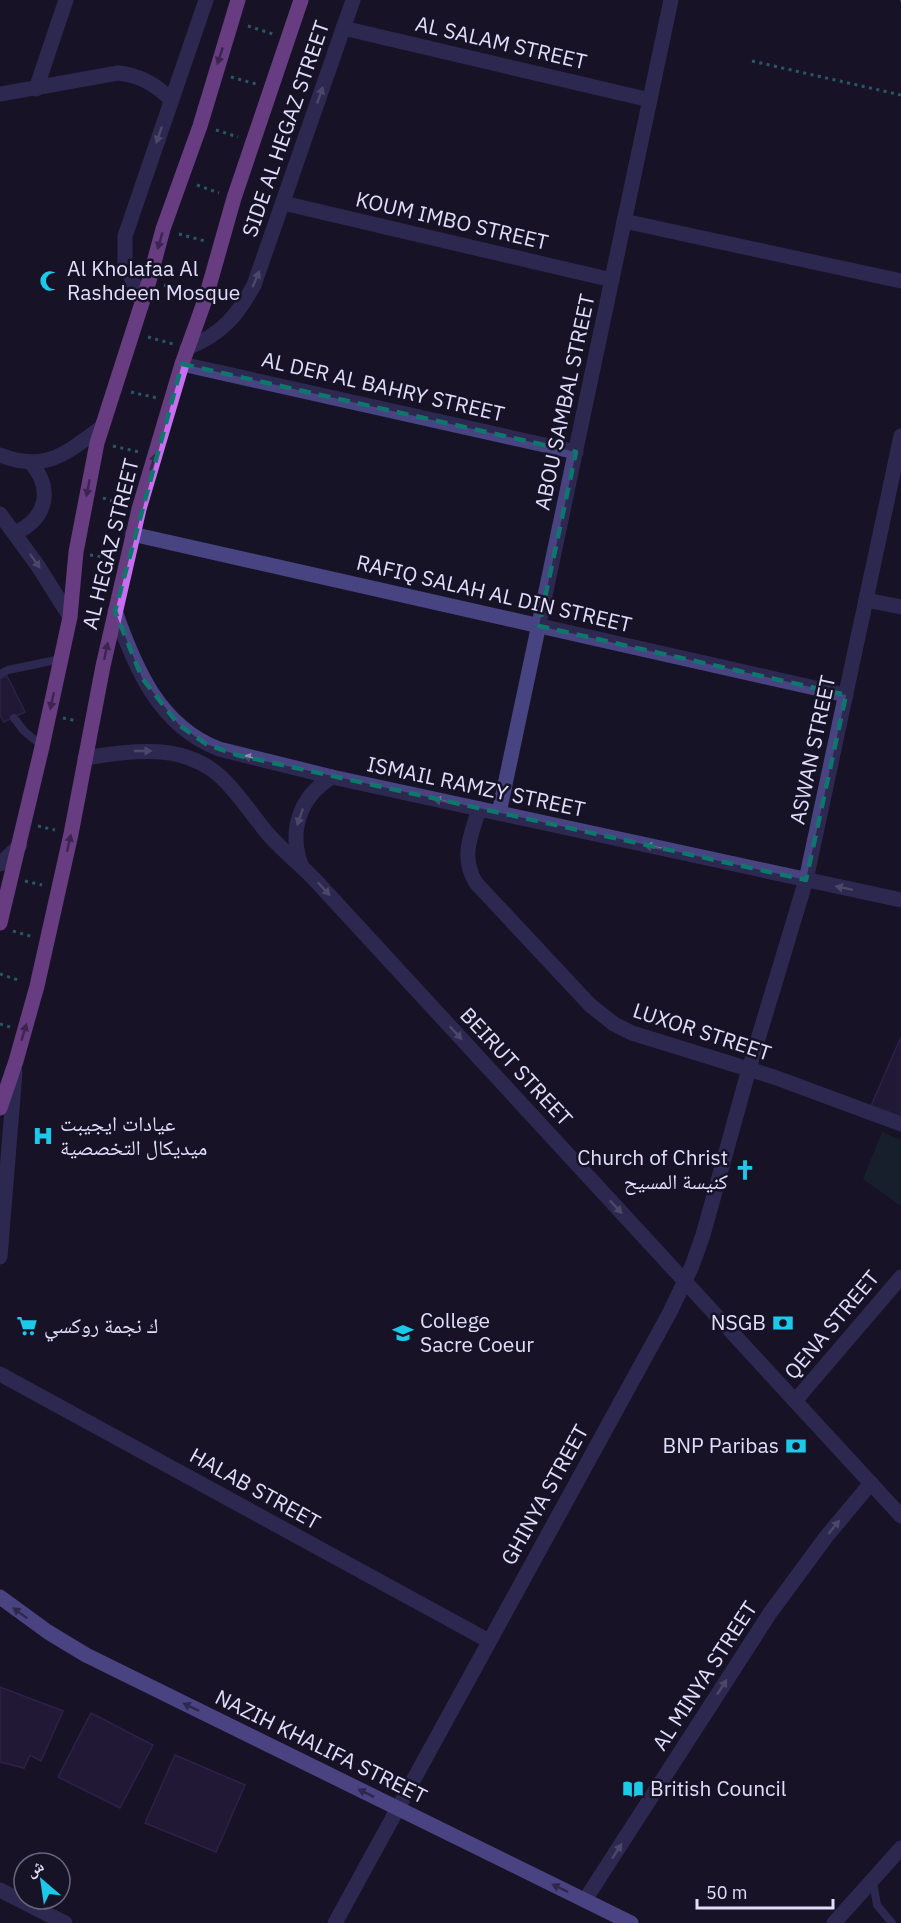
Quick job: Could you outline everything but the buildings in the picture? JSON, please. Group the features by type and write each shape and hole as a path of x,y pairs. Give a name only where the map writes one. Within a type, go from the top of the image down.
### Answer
{"main road":[{"name":"AL HEGAZ STREET","path":"5,926 12,877 50,715 70,617 76,552 97,443 149,281 163,229 200,126 238,0"},
{"name":"AL HEGAZ STREET","path":"0,1108 37,986 71,834 114,611 132,534 182,364 206,297 234,198 301,0"},
{"name":"NAZIH KHALIFA STREET","path":"0,1597 42,1628 86,1655 631,1923"}],"street":[{"path":"36,88 66,0"},
{"path":"142,303 125,263 125,236 206,0"},
{"name":"SIDE AL HEGAZ STREET","path":"187,348 207,340 232,318 244,302 258,275 353,0"},
{"name":"ABOU SAMBAL STREET","path":"499,813 671,0"},
{"name":"AL SALAM STREET","path":"343,28 650,100"},
{"path":"0,94 106,74 124,74 142,78 153,84 171,100"},
{"name":"KOUM IMBO STREET","path":"283,203 612,280"},
{"path":"624,221 901,281"},
{"name":"AL DER AL BAHRY STREET","path":"182,364 576,452"},
{"path":"0,455 31,463 58,457 102,427"},
{"name":"ASWAN STREET","path":"750,1069 806,880 901,436"},
{"path":"15,533 25,529 33,522 43,503 45,492 42,481 31,463"},
{"path":"0,514 49,582 70,617"},
{"name":"RAFIQ SALAH AL DIN STREET","path":"132,534 846,695"},
{"path":"866,600 901,607"},
{"name":"ISMAIL RAMZY STREET","path":"114,611 132,658 151,694 169,716 206,744 237,755 332,777 901,900"},
{"name":"BEIRUT STREET","path":"85,758 140,751 170,753 204,765 228,784 273,840 302,867 901,1516"},
{"path":"302,867 296,844 298,820 308,798 332,777"},
{"name":"LUXOR STREET","path":"479,809 467,854 469,869 476,883 590,1005 614,1024 632,1033 750,1069 901,1124"},
{"path":"0,864 20,845"},
{"path":"0,1257 16,1061"},
{"name":"GHINYA STREET","path":"335,1923 685,1282 703,1235 750,1069"},
{"name":"QENA STREET","path":"795,1401 901,1277"},
{"name":"HALAB STREET","path":"0,1374 489,1641"},
{"name":"AL MINYA STREET","path":"585,1900 770,1613 818,1546 871,1483"},
{"path":"834,1923 901,1848"},
{"path":"0,1890 65,1923"}],"lane":[{"path":"0,674 8,670 61,659"},
{"path":"14,718 24,731 42,747"},
{"path":"873,1880 877,1905 892,1923"}],"path":[{"path":"232,21 289,38"},
{"path":"752,61 901,95"},
{"path":"215,73 272,88"},
{"path":"200,126 253,142"},
{"path":"181,179 234,198"},
{"path":"163,229 220,245"},
{"path":"149,281 206,297"},
{"path":"132,333 187,348"},
{"path":"114,388 171,401"},
{"path":"97,443 155,456"},
{"path":"87,494 139,509"},
{"path":"76,552 127,560"},
{"path":"50,715 91,725"},
{"path":"25,823 71,834"},
{"path":"12,877 58,889"},
{"path":"5,926 47,941"},
{"path":"0,974 37,986"}],"highlighted area":[{"path":"182,364 576,452 539,626 846,695 806,880 237,755 206,744 179,725 142,678 115,611"}],"green space":[{"path":"882,1132 901,1140 901,1206 863,1179"}],"place":[{"name":"Al Kholafaa Al Rashdeen Mosque","path":"50,281"},
{"name":"عيادات ايجيبت ميديكال التخصصية","path":"43,1136"},
{"name":"Church of Christ كنيسة المسيح","path":"745,1170"},
{"name":"NSGB","path":"783,1323"},
{"name":"ك نجمة روكسي","path":"27,1326"},
{"name":"College Sacre Coeur","path":"403,1333"},
{"name":"BNP Paribas","path":"796,1446"},
{"name":"British Council","path":"633,1789"}]}
